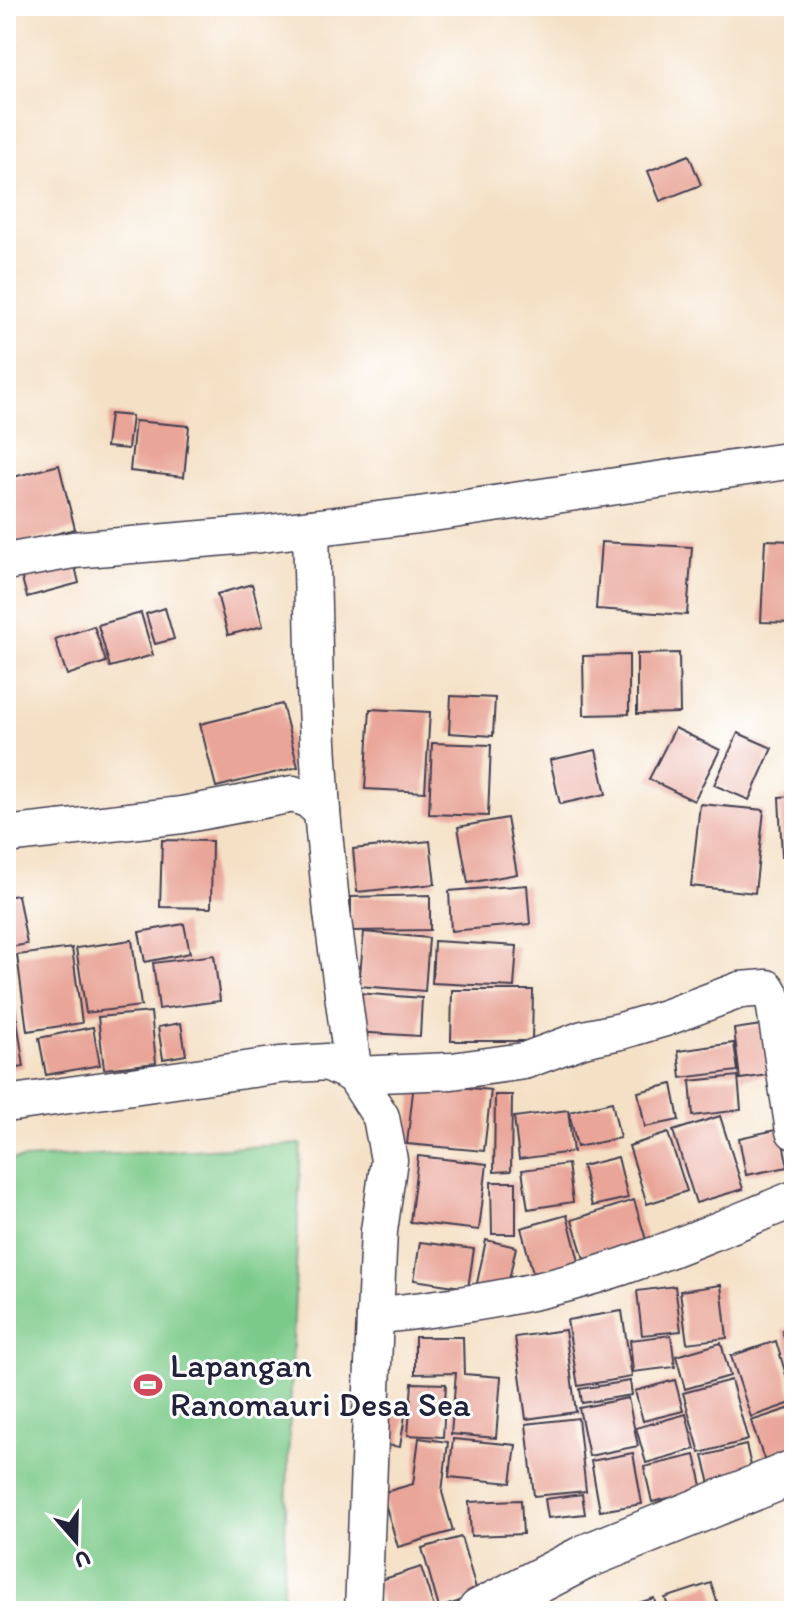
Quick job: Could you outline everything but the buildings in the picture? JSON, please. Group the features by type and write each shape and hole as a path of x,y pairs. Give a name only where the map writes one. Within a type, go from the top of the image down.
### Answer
{"main road":[{"path":"499,1607 587,1556 794,1472"}],"street":[{"path":"6,562 73,550 311,528 794,460"},
{"path":"311,528 315,689 332,913 354,1075 381,1117 389,1160 379,1231 363,1611"},
{"path":"6,835 182,815 293,794 309,800 322,812"},
{"path":"6,1104 280,1065 327,1062 354,1075 452,1071 524,1061 583,1039 665,1018 740,990 767,988 774,1001 794,1131"},
{"path":"375,1316 546,1289 607,1271 794,1199"}],"green space":[{"name":"Lapangan Ranomauri Desa Sea","path":"301,1144 282,1611 6,1611 6,1160"}],"place":[{"name":"Lapangan Ranomauri Desa Sea","path":"148,1385"}]}
